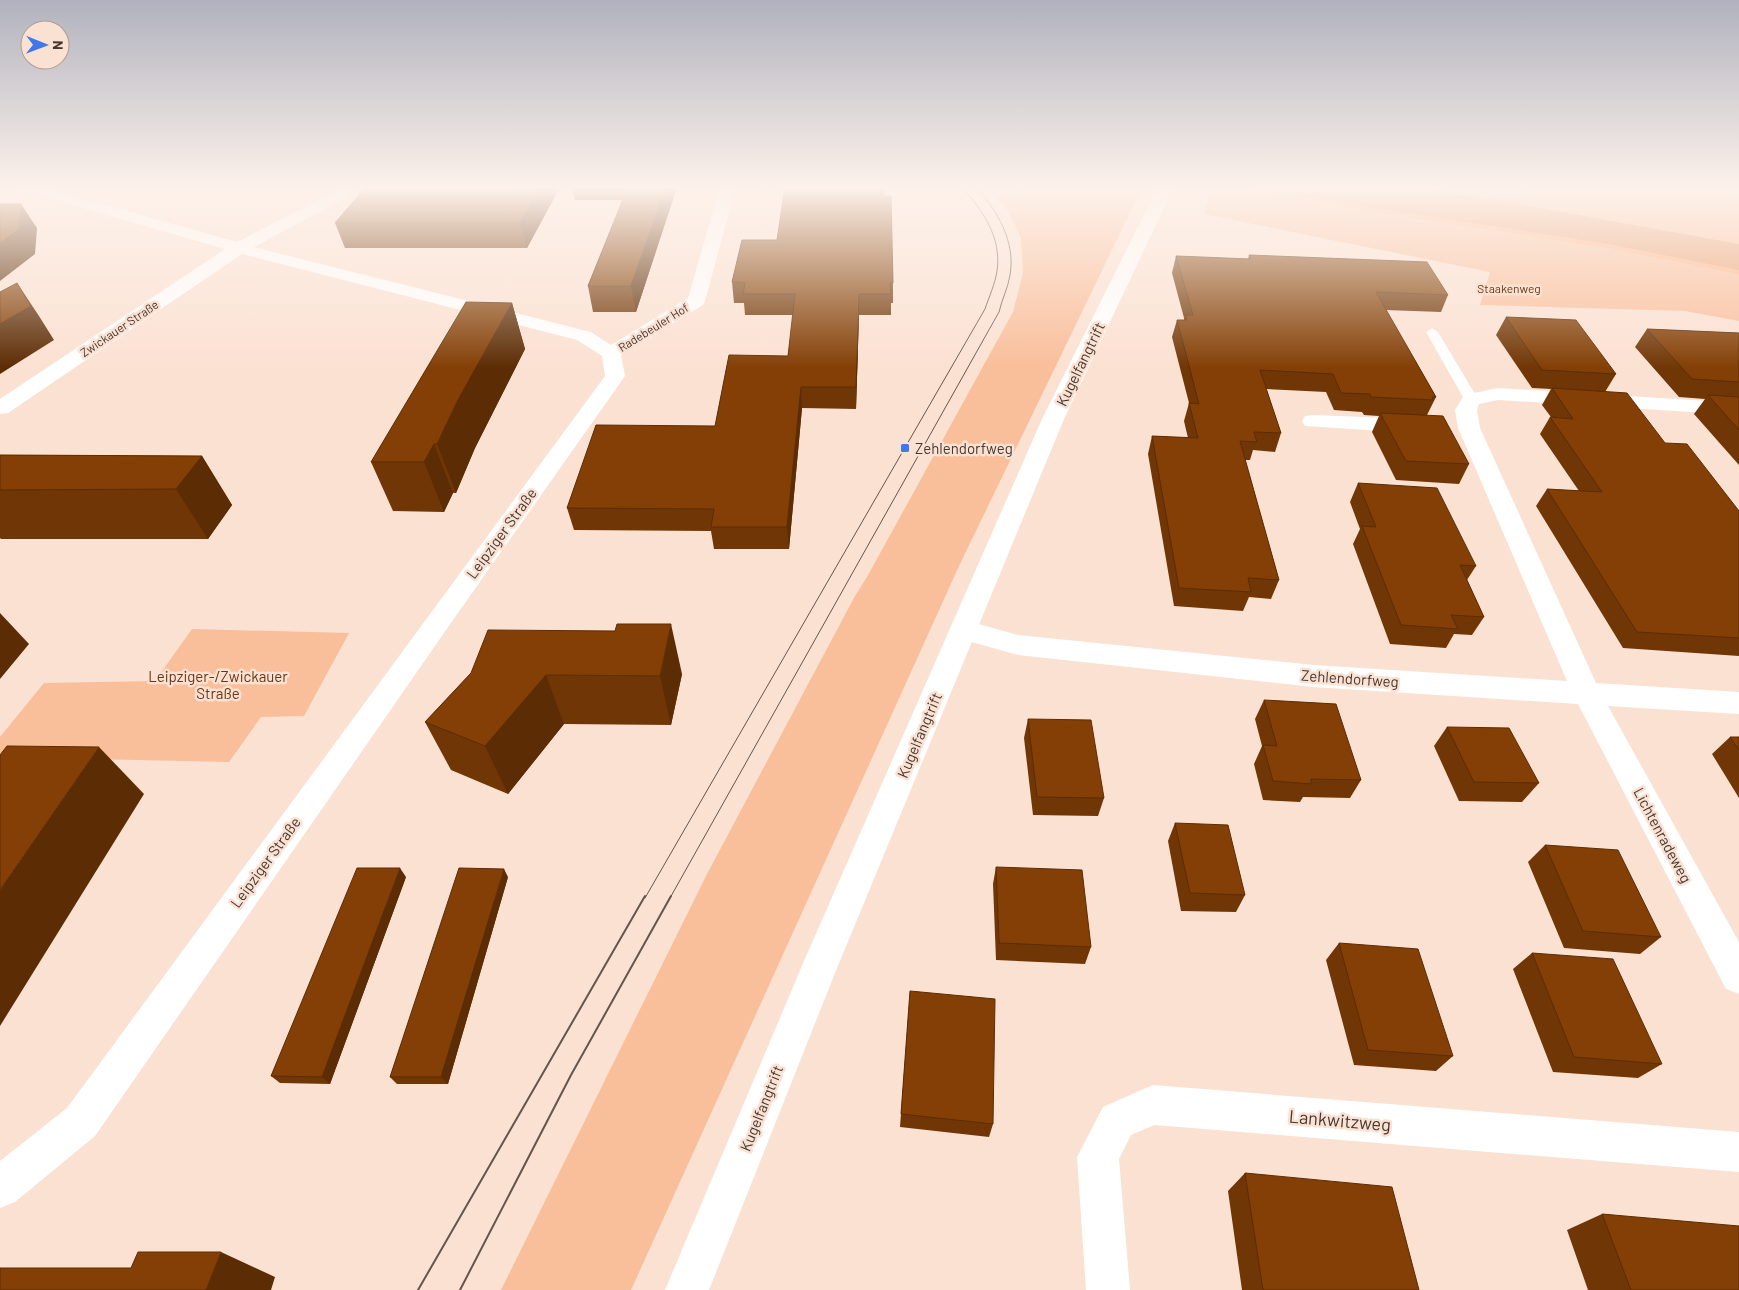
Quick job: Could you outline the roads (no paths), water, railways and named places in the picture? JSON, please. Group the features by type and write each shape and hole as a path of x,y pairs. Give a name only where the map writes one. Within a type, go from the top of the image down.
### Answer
{"street":[{"name":"Radebeuler Hof","path":"611,353 696,301 711,247"},
{"name":"Kugelfangtrift","path":"687,1290 817,973 1053,419 1137,247"},
{"path":"238,248 584,336 611,353"},
{"name":"Zwickauer Straße","path":"0,408 238,248"},
{"name":"Leipziger Straße","path":"0,1187 81,1122 436,623 615,376 611,353"},
{"path":"1313,421 1449,427 1466,410 1471,399 1498,394 1739,409"},
{"path":"1449,427 1587,694"},
{"name":"Zehlendorfweg","path":"964,630 1018,645 1314,676 1739,703"},
{"name":"Lichtenradeweg","path":"1587,694 1739,977"},
{"name":"Lankwitzweg","path":"1108,1290 1098,1157 1117,1122 1153,1106 1739,1152"}],"lane":[{"path":"1432,332 1471,399"}],"waterway":[{"path":"1614,247 1739,272"}],"tram line":[{"path":"645,898 985,309 997,271 997,247"},
{"path":"670,898 999,312 1010,275 1009,247"},
{"path":"418,1290 645,896"},
{"path":"460,1290 571,1075 671,896"}],"place":[{"name":"Zehlendorfweg","path":"905,448"}],"park label":[{"name":"Staakenweg","path":"1509,288"},
{"name":"Leipziger-/Zwickauer Straße","path":"218,684"}]}
